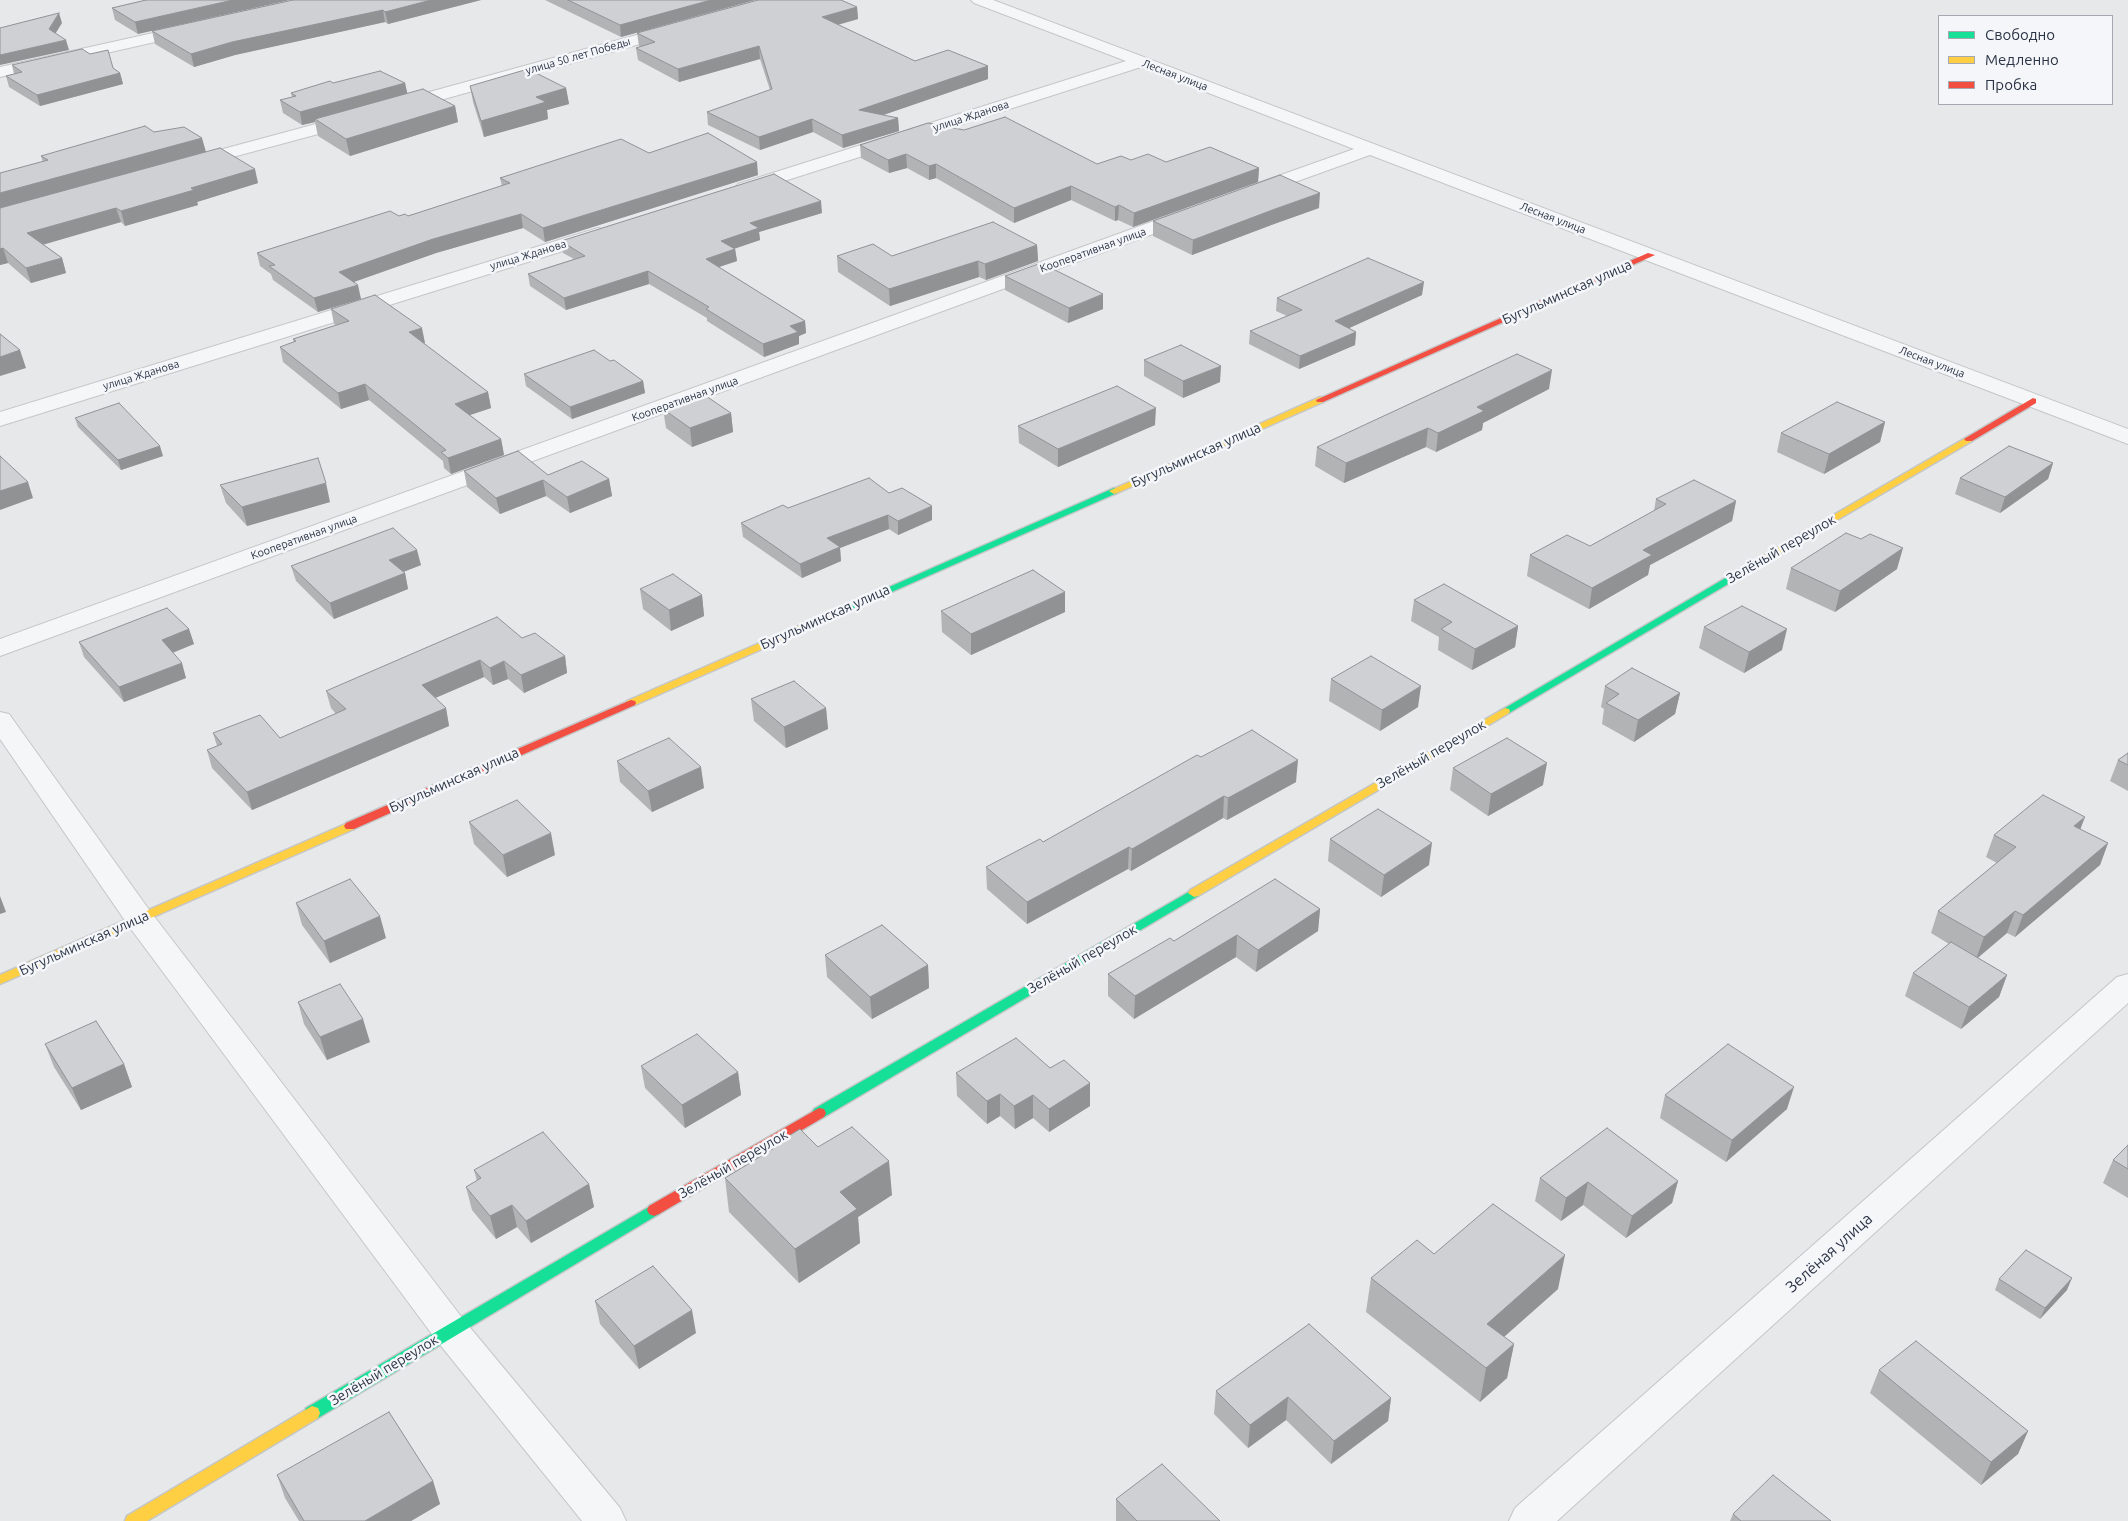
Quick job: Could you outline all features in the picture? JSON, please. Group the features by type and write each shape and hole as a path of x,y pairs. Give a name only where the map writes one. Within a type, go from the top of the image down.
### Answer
{"street":[{"name":"Лесная улица","path":"979,0 2128,437"},
{"name":"улица 50 лет Победы","path":"385,110 693,24"},
{"path":"0,72 207,26"},
{"name":"улица Жданова","path":"726,193 1141,62"},
{"path":"173,169 366,115"},
{"path":"1238,197 1369,149"},
{"name":"Кооперативная улица","path":"0,648 1210,207"},
{"name":"улица Жданова","path":"0,419 613,229"},
{"name":"Бугульминская улица","path":"0,980 1651,255"},
{"name":"Зелёный переулок","path":"134,1521 450,1330 2033,401"},
{"path":"0,720 139,918 450,1330 606,1521"},
{"name":"Зелёная улица","path":"1530,1521 2128,985"}],"building":[{"path":"146,0 233,0 135,22 112,8"},
{"path":"293,0 431,0 385,12 383,10 232,42 191,54 152,31"},
{"path":"568,0 711,0 620,25"},
{"path":"758,0 841,0 857,7 822,17 915,61 948,50 988,66 859,110 898,118 842,135 812,119 759,137 707,112 772,89 759,46 678,69 636,48 655,42 637,33"},
{"path":"59,13 49,29 66,40 0,55 0,28"},
{"path":"82,49 90,54 108,50 113,68 120,73 37,95 6,76 22,72 12,65"},
{"path":"528,69 566,88 536,97 546,102 481,121 470,86"},
{"path":"380,71 405,83 300,112 280,100 296,96 291,93 330,81 333,83"},
{"path":"423,89 455,106 346,139 315,119"},
{"path":"1005,117 1097,164 1121,156 1131,160 1148,154 1166,162 1210,147 1259,168 1134,213 1119,205 1115,207 1071,186 1014,208 936,164 929,166 906,154 888,160 860,145 928,123 964,130"},
{"path":"145,126 154,132 184,127 202,138 0,193 0,173 48,160 41,156"},
{"path":"708,133 757,162 543,228 521,214 433,239 339,272 358,285 314,298 269,266 275,265 257,253 390,211 399,216 405,214 408,216 510,183 500,178 621,139 649,153"},
{"path":"220,148 255,169 191,188 194,190 121,211 116,208 27,233 62,258 26,268 3,248 0,249 0,208"},
{"path":"774,174 821,201 750,223 759,228 721,241 735,249 706,259 805,321 790,326 798,332 763,344 706,309 709,307 648,271 564,298 528,274 585,256 561,241"},
{"path":"1280,175 1320,193 1193,240 1153,221"},
{"path":"993,222 1037,245 985,264 978,261 889,289 837,256 873,244 892,256"},
{"path":"1368,258 1424,282 1335,321 1356,332 1300,356 1250,331 1302,310 1277,298"},
{"path":"1041,263 1103,294 1069,308 1005,276"},
{"path":"375,295 422,328 409,332 488,392 455,404 501,439 448,458 441,452 446,450 365,384 338,393 280,347 296,341 293,339 349,321 331,309"},
{"path":"0,334 20,350 0,357"},
{"path":"1181,345 1221,366 1183,381 1144,360"},
{"path":"594,350 610,361 614,360 643,381 570,407 524,374"},
{"path":"1517,354 1552,370 1477,407 1484,411 1438,433 1428,428 1346,463 1317,447"},
{"path":"1117,386 1156,408 1058,449 1018,426"},
{"path":"703,394 731,413 690,428 663,409"},
{"path":"1837,402 1885,422 1829,454 1781,433"},
{"path":"119,403 160,446 118,460 75,418"},
{"path":"2009,446 2053,463 2005,497 1960,478"},
{"path":"518,451 548,475 582,461 609,479 567,497 543,480 496,498 464,471"},
{"path":"0,456 28,482 0,491"},
{"path":"318,458 326,483 242,507 220,485"},
{"path":"869,478 889,493 902,488 932,506 898,521 888,515 827,538 840,547 800,564 741,523 783,505 788,508"},
{"path":"1694,480 1736,501 1643,550 1652,555 1592,588 1530,555 1567,535 1590,546 1666,504 1656,499"},
{"path":"393,528 417,550 389,560 405,573 330,603 291,566"},
{"path":"1846,533 1861,539 1870,534 1903,548 1840,591 1791,568"},
{"path":"1033,570 1065,592 971,634 941,611"},
{"path":"673,574 702,595 669,610 640,589"},
{"path":"1444,584 1518,626 1475,649 1441,629 1452,622 1414,600"},
{"path":"1742,606 1787,629 1749,652 1704,627"},
{"path":"167,608 189,629 162,640 182,663 119,687 79,642"},
{"path":"497,617 522,638 535,633 565,656 521,675 504,661 490,668 480,660 422,685 446,708 247,792 207,750 222,744 213,733 260,715 280,738 346,709 326,691"},
{"path":"1371,656 1421,686 1382,710 1331,679"},
{"path":"1632,668 1680,693 1638,720 1606,703 1619,694 1605,686"},
{"path":"794,681 826,708 784,727 751,699"},
{"path":"1252,730 1298,760 1228,798 1224,796 1132,849 1129,847 1027,902 986,867 1040,839 1043,842 1197,755 1201,757"},
{"path":"669,738 701,767 648,791 617,761"},
{"path":"1507,738 1547,763 1491,794 1453,768"},
{"path":"2128,753 2128,765 2118,760"},
{"path":"2043,795 2085,817 2074,826 2108,843 2023,915 2015,911 1984,937 1938,911 2016,847 1994,835"},
{"path":"517,800 551,833 503,855 469,822"},
{"path":"1378,809 1432,843 1384,875 1330,839"},
{"path":"350,879 380,916 324,941 296,903"},
{"path":"1275,879 1320,909 1258,950 1237,935 1135,996 1108,974 1170,938 1174,941"},
{"path":"882,925 928,965 870,997 825,955"},
{"path":"1951,942 2007,975 1969,1007 1913,973"},
{"path":"340,984 363,1019 320,1037 298,1002"},
{"path":"96,1021 124,1064 72,1088 45,1044"},
{"path":"697,1034 738,1072 682,1105 641,1066"},
{"path":"1016,1038 1050,1068 1064,1060 1090,1083 1049,1109 1033,1095 1014,1106 1000,1094 987,1101 956,1073"},
{"path":"1728,1044 1794,1087 1732,1140 1665,1095"},
{"path":"852,1127 889,1161 840,1192 857,1209 795,1249 725,1178 776,1147 774,1145 800,1129 818,1147"},
{"path":"1607,1128 1678,1181 1632,1216 1588,1182 1566,1198 1540,1178"},
{"path":"543,1132 589,1184 526,1221 512,1205 490,1216 466,1187 481,1178 474,1170"},
{"path":"2128,1145 2128,1169 2113,1160"},
{"path":"1493,1204 1565,1255 1487,1324 1514,1344 1486,1368 1371,1278 1417,1240 1434,1254"},
{"path":"2026,1250 2072,1278 2045,1308 1999,1279"},
{"path":"653,1266 692,1310 634,1346 595,1301"},
{"path":"1309,1324 1391,1398 1334,1441 1288,1397 1250,1425 1216,1391"},
{"path":"1916,1341 2028,1431 1991,1462 1879,1370"},
{"path":"389,1412 433,1481 365,1521 304,1521 277,1475"},
{"path":"1162,1464 1220,1521 1137,1521 1116,1499"},
{"path":"1773,1475 1831,1521 1741,1521 1733,1514"}],"traffic: fast":[{"path":"842,610 1114,491"},
{"path":"1505,711 1746,569"},
{"path":"819,1113 1194,893"},
{"path":"312,1413 654,1210"}],"traffic: slow":[{"path":"1114,491 1320,400"},
{"path":"1746,569 1969,439"},
{"path":"631,703 842,610"},
{"path":"1194,893 1505,711"},
{"path":"0,980 350,826"},
{"path":"133,1521 312,1413"}],"traffic: jam":[{"path":"1320,400 1651,255"},
{"path":"1969,439 2033,401"},
{"path":"350,826 631,703"},
{"path":"654,1210 819,1113"}]}
